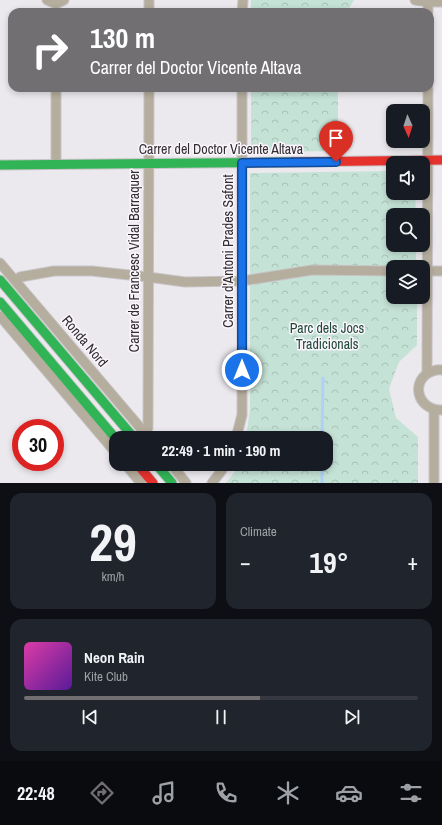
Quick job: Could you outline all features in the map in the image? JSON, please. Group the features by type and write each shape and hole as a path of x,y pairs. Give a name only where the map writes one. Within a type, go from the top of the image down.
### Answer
{"street":[{"path":"415,0 442,2"},
{"path":"56,92 56,164"},
{"name":"Carrer de Francesc Vidal Barraquer","path":"147,431 149,92"},
{"name":"Carrer d'Antoni Prades Safont","path":"238,431 242,415 242,92"},
{"path":"428,92 428,156"},
{"name":"Carrer del Doctor Vicente Altava","path":"430,161 442,160"},
{"name":"Carrer del Doctor Vicente Altava","path":"0,165 386,161"},
{"path":"425,260 427,200"},
{"name":"Ronda Nord","path":"0,263 143,431"},
{"path":"20,277 54,271 77,271 148,277 185,282 242,281 312,270 386,271"},
{"path":"430,271 442,271"},
{"name":"Ronda Nord","path":"0,280 128,431"},
{"path":"0,302 109,431"},
{"path":"426,304 427,373"},
{"path":"0,316 109,445"},
{"path":"434,483 438,410 424,404 418,394 420,382 427,373 438,369 442,370"},
{"path":"131,471 141,483"},
{"path":"143,471 153,483"},
{"path":"162,471 172,483"},
{"path":"176,471 186,483"},
{"path":"212,483 221,471"}],"green space":[{"path":"251,0 354,0 349,8 251,8"},
{"path":"251,92 338,92 338,151 251,152"},
{"name":"Parc dels Jocs Tradicionals","path":"386,171 386,200 415,200 416,208 386,208 386,252 416,252 416,260 386,260 386,304 417,304 417,345 399,362 389,389 396,418 418,437 418,483 226,483 235,471 333,471 333,431 247,431 250,410 250,173"}],"waterway":[{"path":"322,431 323,378"},
{"path":"322,471 322,483"}],"traffic: fast":[{"path":"0,165 293,162"},
{"path":"0,280 128,431"},
{"path":"0,302 109,431"},
{"path":"162,471 172,483"}],"traffic: jam":[{"path":"293,162 442,160"},
{"path":"143,471 153,483"}],"route":[{"path":"242,370 242,163 336,162"}]}
